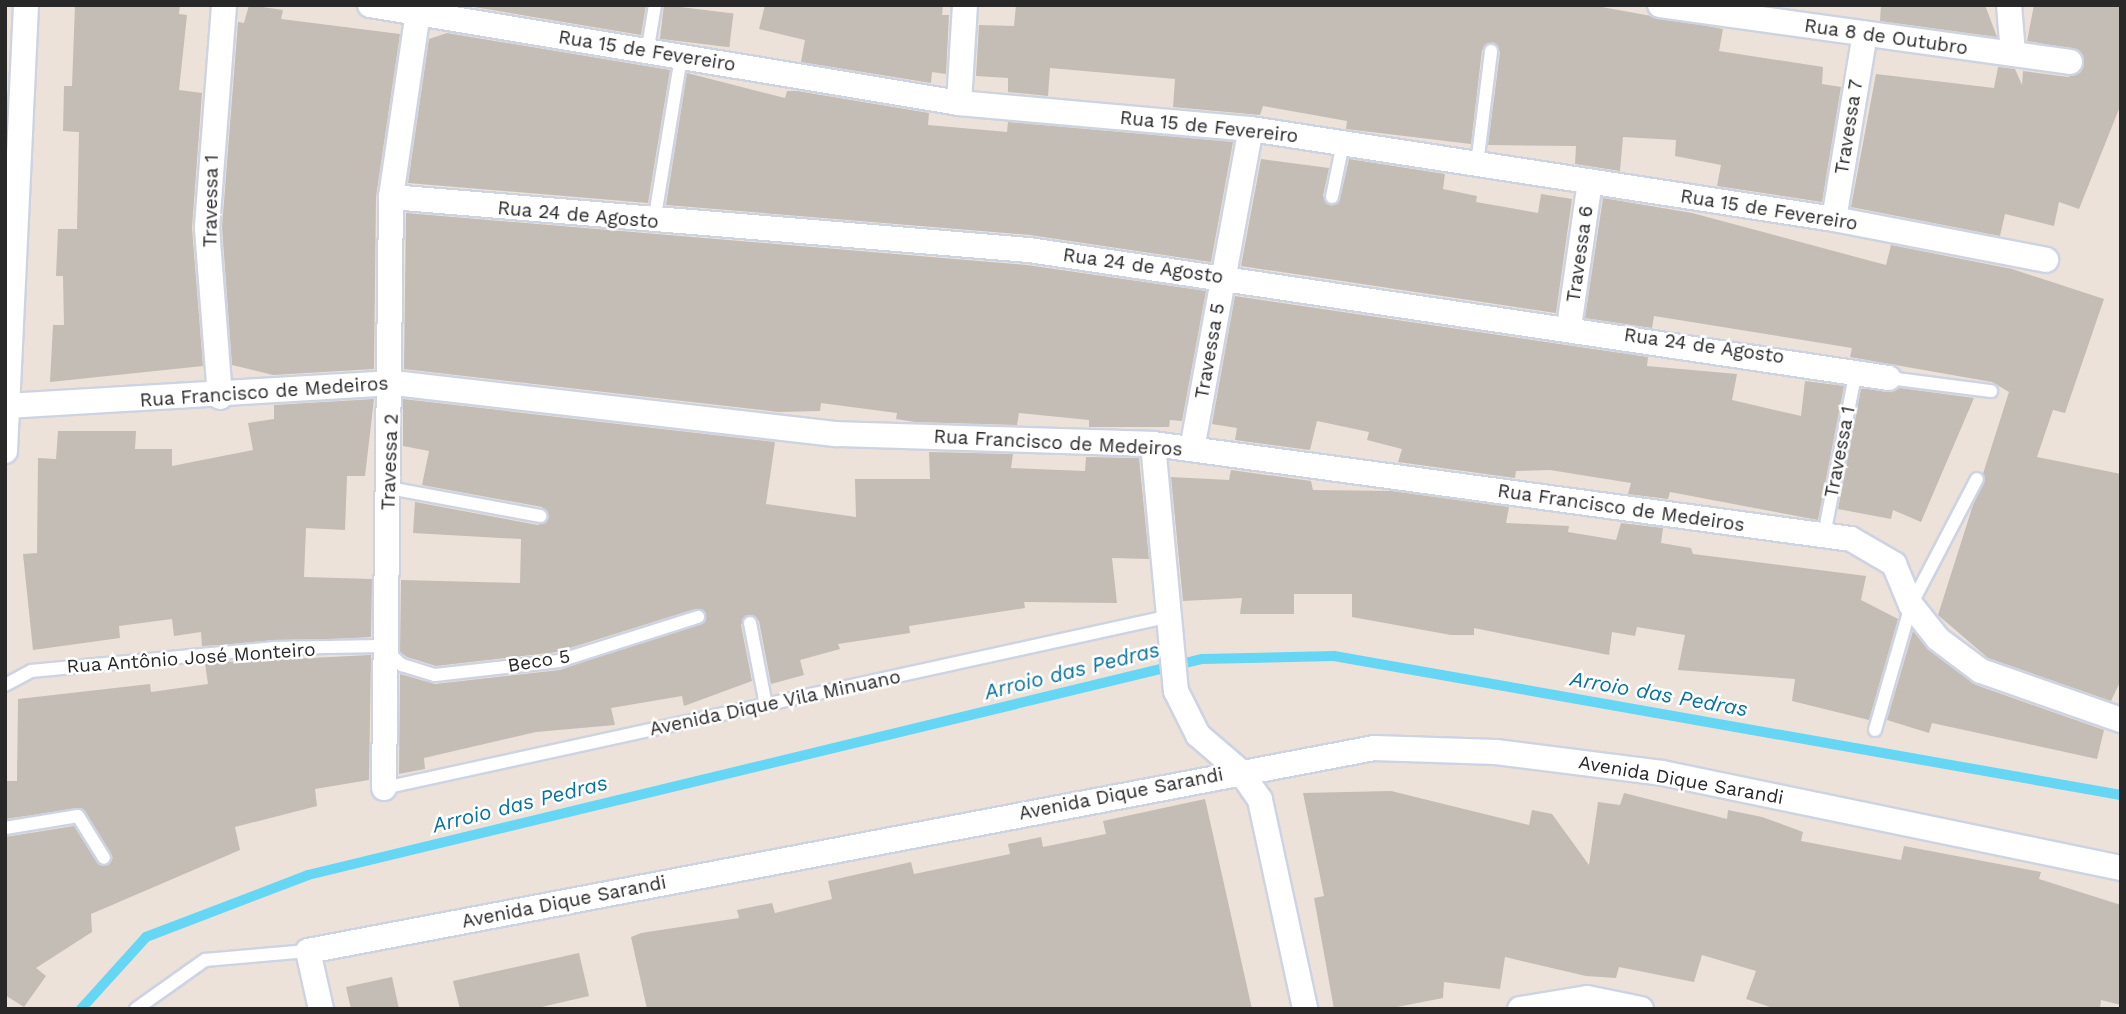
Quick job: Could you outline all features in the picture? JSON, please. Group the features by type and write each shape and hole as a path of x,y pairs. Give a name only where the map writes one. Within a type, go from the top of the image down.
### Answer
{"street":[{"path":"5,452 26,5"},
{"name":"Travessa 1","path":"220,397 207,227 224,5"},
{"name":"Rua 15 de Fevereiro","path":"370,5 433,10 647,53 959,103 1251,129 1834,219 2046,260"},
{"path":"959,103 965,5"},
{"name":"Rua 8 de Outubro","path":"1660,5 2070,62"},
{"path":"2009,5 2013,54"},
{"name":"Travessa 2","path":"384,788 382,646 394,383 391,197 433,10"},
{"name":"Travessa 7","path":"1834,219 1865,34"},
{"name":"Travessa 5","path":"1192,449 1251,129"},
{"name":"Travessa 6","path":"1569,327 1590,182"},
{"name":"Rua 24 de Agosto","path":"391,197 654,222 1029,250 1857,368 1889,378"},
{"name":"Rua Francisco de Medeiros","path":"7,406 220,397 394,383 836,434 1153,444 1851,539 1894,564 1911,605 1938,639 1981,671 2121,720"},
{"path":"1153,444 1167,624 1176,691 1198,735 1240,771 1267,823 1305,1009"},
{"name":"Avenida Dique Sarandi","path":"308,951 1240,771 1374,748 1570,760 1662,773 2121,867"},
{"path":"308,951 321,1009"},
{"path":"1522,1009 1587,998 1641,1009"}],"lane":[{"path":"647,53 655,5"},
{"path":"1478,164 1491,51"},
{"path":"654,222 681,57"},
{"path":"1332,197 1343,143"},
{"name":"Travessa 1","path":"1824,536 1857,368"},
{"path":"1889,378 1991,391"},
{"path":"1875,730 1911,605 1976,479"},
{"path":"389,488 540,516"},
{"name":"Beco 5","path":"382,646 402,665 435,676 559,660 698,617"},
{"path":"750,623 766,705"},
{"name":"Avenida Dique Vila Minuano","path":"384,788 766,705 1167,624"},
{"name":"Rua Antônio José Monteiro","path":"5,685 31,671 273,648 382,646"},
{"path":"5,828 78,816 104,858"},
{"name":"Avenida Dique Sarandi","path":"136,1009 205,960 308,951"}],"building":[{"path":"75,5 180,5 179,14 187,15 179,90 202,93 192,228 203,366 50,382 53,325 64,325 63,276 56,276 58,229 77,229 79,132 63,131 64,86 72,86"},
{"path":"249,5 283,10 281,19 400,34 376,197 374,369 273,375 232,365 222,227 238,22 244,23"},
{"path":"462,5 646,5 641,35"},
{"path":"664,5 733,14 729,47 660,39"},
{"path":"765,5 943,5 942,15 949,15 946,74 932,72 931,83 801,62 805,40 759,29"},
{"path":"1016,5 1591,5 1723,29 1719,51 1823,67 1822,84 1841,87 1822,202 1717,186 1721,165 1675,156 1676,140 1623,137 1620,171 1575,164 1576,146 1488,145 1500,52 1493,42 1482,50 1471,144 1346,129 1347,121 1263,106 1260,115 1173,107 1175,79 1050,68 1048,96 1008,92 1008,78 976,76 979,25 1014,26"},
{"path":"1881,5 1985,5 1997,37 1880,21"},
{"path":"2034,5 2121,5 2121,104 2079,209 2059,202 2054,226 2005,214 2000,236 1851,207 1876,74 1994,88 1998,67 2015,69 2022,85 2023,71 2068,77 2081,72 2079,50 2027,41"},
{"path":"447,33 670,70 648,203 408,183 429,39"},
{"path":"687,73 785,98 787,91 797,91 929,113 928,125 1007,132 1008,122 1233,142 1211,262 1030,235 666,205"},
{"path":"1261,159 1329,168 1323,196 1331,206 1340,199 1349,159 1445,174 1443,189 1477,196 1476,202 1538,213 1541,194 1572,199 1556,313 1241,266"},
{"path":"1603,198 1692,213 1886,265 1891,245 2012,269 2104,299 2065,413 2053,410 2037,457 2121,474 2121,680 2111,701 1988,658 1938,615 2009,392 1992,382 1850,357 1852,348 1654,316 1652,328 1585,318"},
{"path":"406,213 1027,265 1206,291 1182,421 1170,420 1169,427 1089,427 1089,420 1019,413 1017,425 915,422 896,419 897,413 821,403 820,411 779,412 404,369"},
{"path":"1235,296 1648,357 1647,366 1737,374 1732,400 1801,416 1805,381 1844,386 1818,520 1670,492 1668,499 1628,494 1631,483 1550,470 1516,471 1515,478 1398,462 1402,449 1367,440 1369,432 1317,421 1310,450 1235,440 1237,428 1212,424"},
{"path":"1900,388 1974,398 1921,522 1893,510 1891,519 1838,509 1861,389"},
{"path":"374,399 365,476 347,476 345,530 306,528 304,577 372,579 371,637 202,646 201,632 174,636 172,619 119,626 120,638 33,650 23,554 37,553 38,458 56,459 58,431 136,431 135,449 172,449 172,466 253,450 248,423 274,419 274,405"},
{"path":"403,399 775,442 766,504 856,517 855,479 930,479 929,452 1013,454 1011,468 1085,471 1086,457 1139,458 1149,559 1112,558 1117,603 1024,602 1025,608 909,626 910,633 838,644 840,649 800,660 804,675 771,684 759,621 748,615 741,625 752,681 684,706 682,696 611,708 615,725 536,732 424,758 425,769 399,774 400,674 435,684 560,670 707,618 695,609 557,652 436,666 407,657 400,652 401,580 520,583 521,539 413,533 415,502 538,525 549,517 542,507 422,485 429,451 403,446"},
{"path":"1231,470 1311,481 1313,490 1391,491 1509,507 1506,523 1569,526 1568,532 1616,540 1621,523 1663,528 1661,543 1691,548 1693,554 1866,576 1861,600 1898,619 1869,720 1792,701 1795,679 1678,670 1685,635 1637,627 1635,636 1612,632 1609,655 1474,628 1474,635 1451,635 1352,617 1352,594 1294,594 1294,614 1240,614 1242,598 1183,601 1171,477 1229,480"},
{"path":"1913,631 1976,685 2104,730 2097,759 1932,723 1929,733 1887,720"},
{"path":"371,655 369,780 315,789 317,806 235,827 240,850 91,914 92,932 36,968 46,976 24,1007 5,995 5,837 74,826 99,865 113,858 81,808 5,819 5,781 17,781 18,699 150,684 151,692 208,684 205,663"},
{"path":"1391,791 1529,825 1532,810 1552,814 1589,865 1598,802 1620,805 1624,793 1727,819 1728,810 1762,817 1803,832 1801,841 1901,860 1904,846 2041,872 2039,879 2121,905 2121,1005 2101,1000 2100,1009 1770,1007 1746,999 1756,971 1702,955 1694,982 1619,967 1616,978 1586,976 1505,957 1500,989 1444,982 1443,998 1387,1009 1334,1009 1314,898 1324,896 1303,793"},
{"path":"1205,799 1252,1009 647,1009 631,937 641,933 739,918 737,910 772,903 775,913 832,899 828,881 911,862 914,874 1010,854 1008,844 1041,837 1043,847 1106,834 1103,821"},
{"path":"579,953 589,996 533,1009 460,1009 453,981"},
{"path":"392,977 399,1009 351,1009 346,987"}],"waterway":[{"name":"Arroio das Pedras","path":"81,1009 146,937 308,875 1202,659 1334,656 2121,795"}]}
